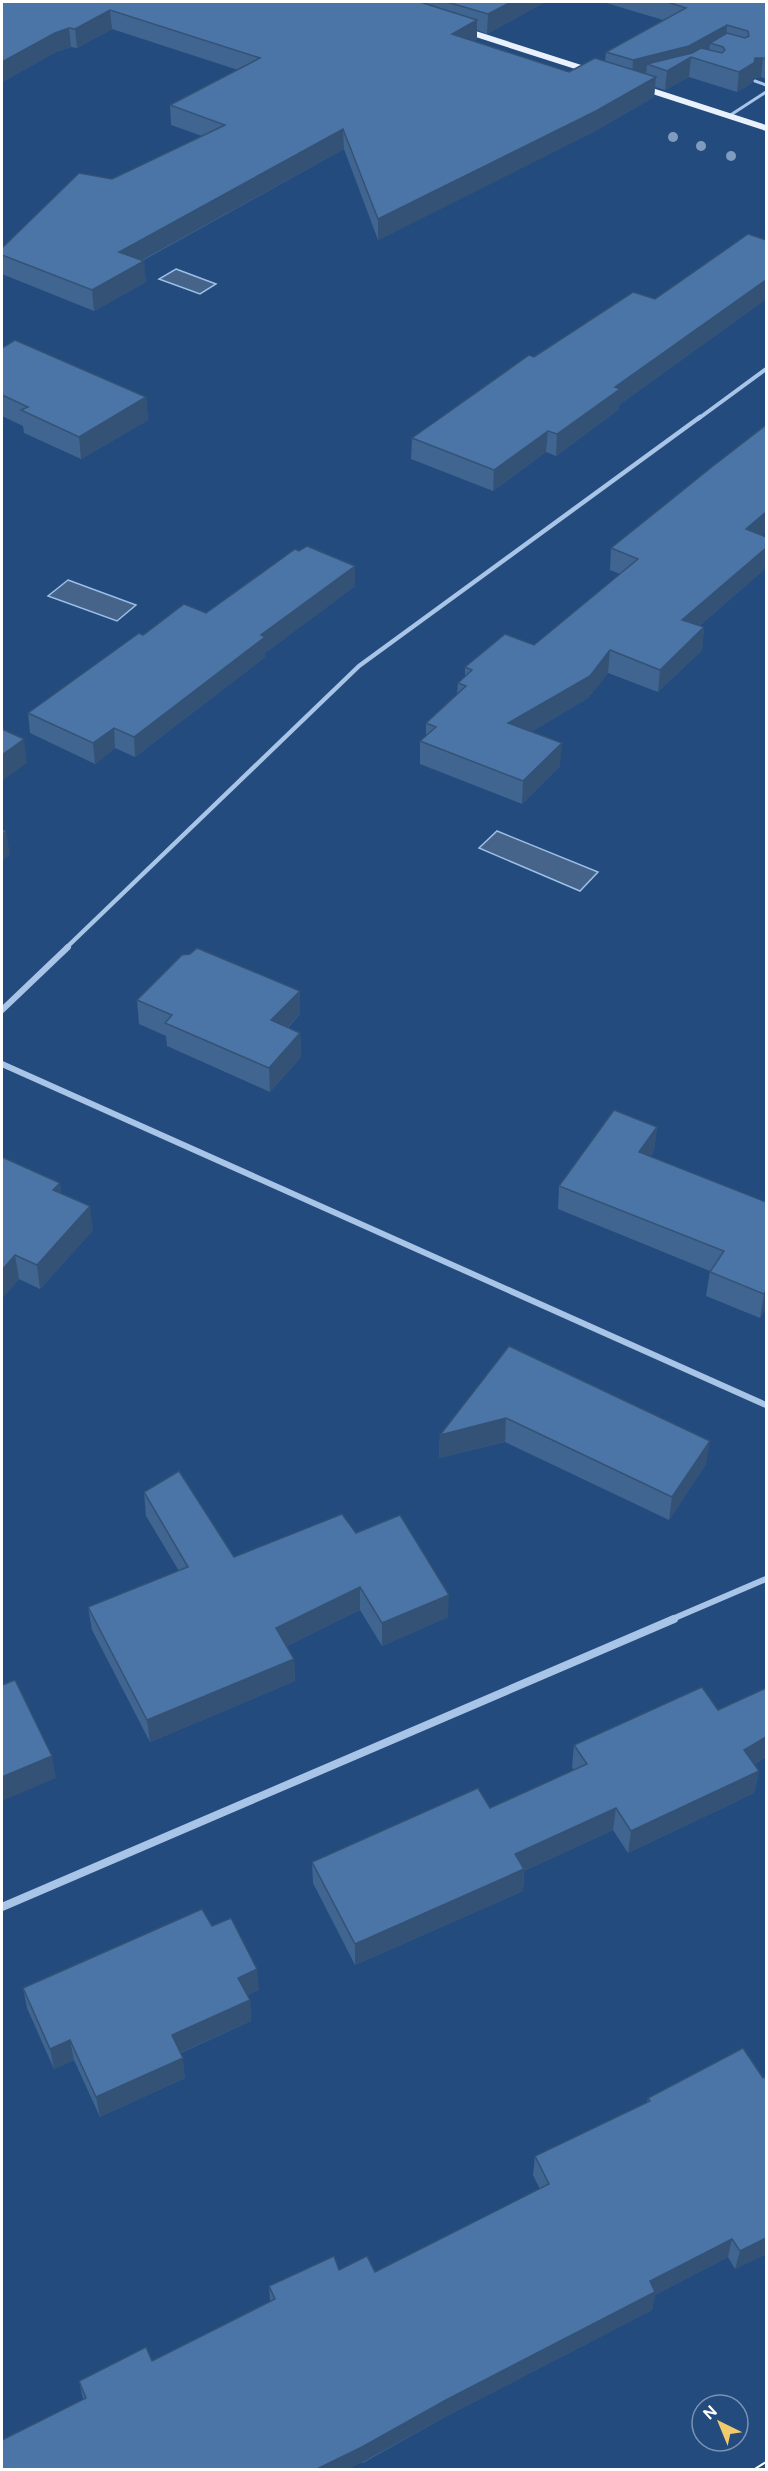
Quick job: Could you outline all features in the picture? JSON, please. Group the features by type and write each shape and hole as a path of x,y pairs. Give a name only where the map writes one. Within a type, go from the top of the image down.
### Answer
{"main road":[{"path":"453,27 609,77"},
{"path":"635,83 766,128"}],"street":[{"path":"2,1010 359,666 766,369"},
{"path":"2,1064 766,1405"},
{"path":"2,1906 766,1579"}],"lane":[{"path":"755,81 766,84"},
{"path":"729,116 766,92"}],"water":[{"path":"176,269 216,284 200,294 159,279"},
{"path":"68,580 136,605 117,621 48,596"},
{"path":"497,831 598,872 580,891 479,848"}],"building":[{"path":"2,2 420,2 477,20 452,34 569,72 595,58 656,77 596,111 378,219 343,129 119,252 144,261 92,290 2,255 2,248 79,173 112,179 225,125 170,105 260,58 110,10 75,29 69,28 55,33 2,62"},
{"path":"447,2 511,2 488,14"},
{"path":"667,2 766,2 766,59 755,58 754,63 739,72 691,57 667,71 647,64 692,53 701,48 722,53 725,50 723,47 710,43 727,33 745,38 749,36 748,31 727,25 689,46 633,60 606,52 686,8"},
{"path":"748,234 766,240 766,280 615,387 620,389 557,434 548,431 494,470 412,438 529,355 534,357 633,292 655,299"},
{"path":"15,340 146,397 79,437 21,410 28,407 2,395 2,348"},
{"path":"766,425 766,512 746,529 766,537 766,548 682,620 704,627 660,670 610,650 590,676 508,723 562,743 523,781 420,741 436,727 426,723 466,686 458,683 472,670 465,667 505,634 534,645 638,559 611,548"},
{"path":"307,546 355,566 261,635 265,637 134,737 114,728 93,743 28,713 139,633 143,635 184,604 206,613 295,549 299,551"},
{"path":"2,729 24,739 2,755"},
{"path":"197,948 300,991 271,1020 300,1033 269,1068 165,1023 172,1015 137,1000 182,955 190,954"},
{"path":"614,1110 657,1127 639,1152 766,1202 766,1290 764,1294 710,1272 724,1251 559,1186"},
{"path":"2,1157 60,1183 53,1190 90,1206 37,1265 15,1255 2,1270"},
{"path":"509,1346 710,1441 672,1497 506,1418 440,1435"},
{"path":"179,1471 234,1557 342,1514 356,1533 400,1515 449,1595 382,1623 360,1587 276,1628 294,1659 147,1720 88,1607 188,1567 144,1492"},
{"path":"15,1680 52,1756 2,1777 2,1685"},
{"path":"702,1687 718,1710 766,1688 766,1737 744,1750 759,1771 631,1831 616,1808 515,1854 524,1869 355,1944 312,1862 478,1788 490,1808 587,1764 574,1745"},
{"path":"202,1909 212,1926 231,1918 257,1969 238,1978 250,2000 172,2035 183,2058 96,2097 70,2040 50,2049 23,1988"},
{"path":"743,2048 763,2078 766,2076 766,2238 740,2251 732,2239 650,2281 655,2292 317,2469 2,2469 2,2440 86,2398 79,2381 146,2347 152,2361 275,2299 269,2286 334,2256 339,2270 367,2256 375,2272 549,2184 535,2156 650,2101 648,2098"}],"tram line":[{"path":"753,2470 766,2462"}]}
